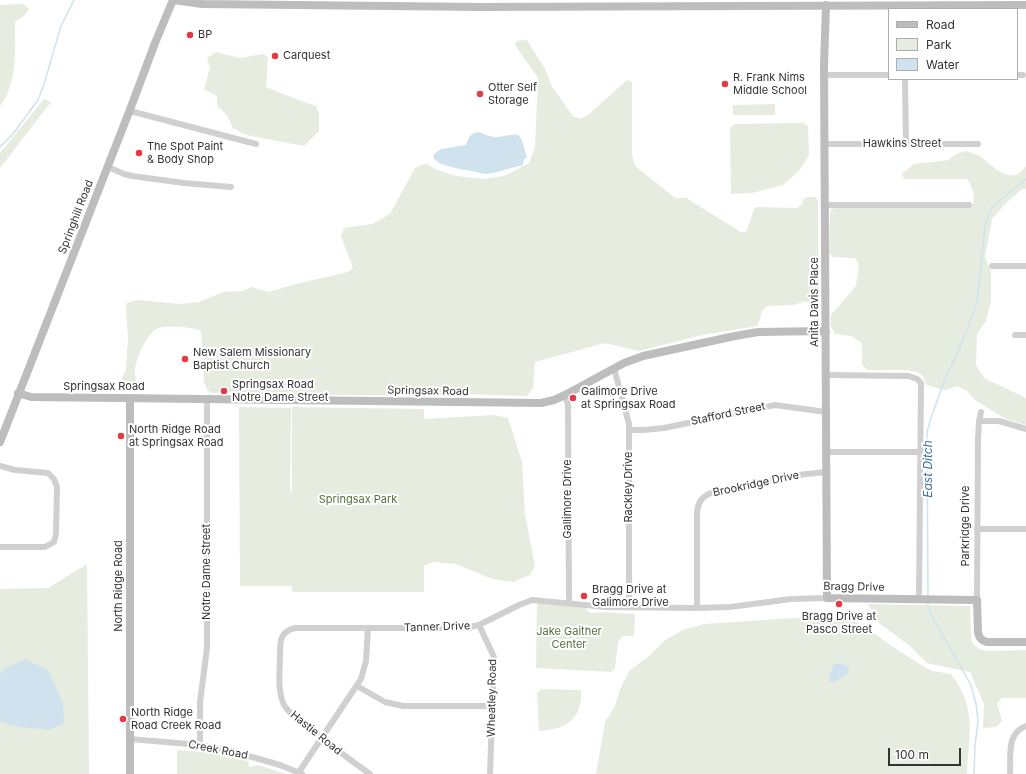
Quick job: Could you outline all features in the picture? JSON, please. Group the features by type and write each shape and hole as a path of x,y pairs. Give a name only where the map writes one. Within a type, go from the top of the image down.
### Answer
{"street":[{"path":"173,0 192,4 213,5 480,7 687,3 826,3 904,7 1026,5"},
{"name":"Springhill Road","path":"0,442 173,0"},
{"path":"198,0 213,5"},
{"name":"Anita Davis Place","path":"826,3 824,75 827,598"},
{"path":"824,75 888,75"},
{"path":"905,80 906,144"},
{"path":"130,110 256,144"},
{"name":"Hawkins Street","path":"825,144 978,144"},
{"path":"108,167 132,176 184,184 230,187"},
{"path":"825,206 969,205"},
{"path":"992,266 1026,266"},
{"name":"Springsax Road","path":"18,393 31,397 525,403 548,402 565,395 614,368 643,356 735,336 774,331 826,331"},
{"path":"1015,335 1026,335"},
{"name":"Rackley Drive","path":"614,368 629,424 630,607"},
{"path":"826,375 909,376 917,379 922,387 920,452 925,599"},
{"name":"Gallimore Drive","path":"565,395 568,405 569,603"},
{"name":"North Ridge Road","path":"130,398 130,774"},
{"name":"Notre Dame Street","path":"200,745 200,702 207,648 206,399"},
{"name":"Stafford Street","path":"629,430 664,428 775,405 826,412"},
{"name":"Parkridge Drive","path":"981,412 979,421 977,529 978,632 979,636 987,642 1026,642"},
{"path":"979,421 999,421 1026,429"},
{"path":"826,452 920,452"},
{"path":"0,466 15,470 48,473 54,479 57,487 56,534 54,542 45,547 0,547"},
{"name":"Brookridge Drive","path":"697,608 697,508 703,497 710,493 798,475 826,472"},
{"path":"977,529 1026,529"},
{"name":"Bragg Drive","path":"730,606 791,599 827,598 977,600"},
{"name":"Tanner Drive","path":"284,633 295,628 460,629 479,625 532,600 606,607 697,608 730,606"},
{"name":"Wheatley Road","path":"479,625 494,657 490,774"},
{"path":"301,773 361,679 366,661 368,629"},
{"name":"Hastie Road","path":"284,633 280,643 281,695 284,705 289,711 322,738 370,774"},
{"path":"357,686 385,702 403,706 493,706"},
{"path":"1010,774 1011,745 1013,737 1017,731 1026,726"},
{"name":"Creek Road","path":"130,740 200,745 228,750 301,773"}],"green space":[{"path":"23,4 29,9 25,15 15,22 15,55 13,76 6,97 0,106 0,5"},
{"path":"527,40 545,69 552,87 573,116 581,119 589,114 627,80 632,82 632,155 635,166 675,198 686,198 741,232 745,232 754,209 757,207 797,208 802,205 803,200 806,197 815,197 818,200 819,307 805,301 793,305 767,306 762,311 757,326 702,335 639,351 605,343 535,362 533,388 527,396 468,394 468,396 238,394 238,392 212,393 207,390 204,382 201,331 192,328 174,327 159,328 155,330 147,339 136,364 135,374 137,387 134,390 128,390 119,385 126,369 128,339 127,303 137,300 180,304 199,302 223,292 243,291 251,287 269,292 348,272 353,268 341,236 344,228 372,224 390,214 415,168 427,164 435,169 456,176 483,179 504,176 529,163 535,148 538,78 515,45 516,41"},
{"path":"216,52 240,58 263,54 268,57 266,87 316,106 319,113 319,131 304,146 246,135 233,128 227,115 217,106 217,96 204,89 210,68 207,58"},
{"path":"44,99 51,102 0,168 0,153"},
{"path":"775,104 775,115 733,115 733,105"},
{"path":"804,123 808,127 809,155 799,171 783,185 752,193 731,194 730,128 734,124"},
{"path":"966,151 976,154 1004,174 1015,175 1020,173 1026,166 1026,189 1021,190 1004,205 992,219 985,257 991,272 991,301 986,321 977,334 976,365 984,378 1026,398 1026,425 1004,418 975,400 967,391 957,386 946,390 926,385 923,376 917,372 906,370 868,370 862,365 862,343 851,336 835,334 830,325 831,315 856,286 859,265 855,258 833,257 829,253 831,209 972,207 974,200 973,192 967,179 904,179 902,174 914,164 948,160 956,154"},
{"name":"Springsax Park","path":"239,407 291,408 290,488 292,495 292,407 424,409 424,419 494,415 508,418 522,462 525,514 535,566 530,575 513,582 492,579 456,564 433,562 424,566 424,592 292,592 292,586 240,586"},
{"path":"87,564 89,774 0,774 0,589 48,588"},
{"name":"Jake Gaither Center","path":"537,603 585,608 590,613 607,612 635,614 634,636 623,636 618,642 615,668 611,672 536,668"},
{"path":"868,604 970,606 971,638 973,644 979,649 988,651 1026,650 1026,698 1002,698 997,703 1002,721 996,727 983,728 984,704 970,672 927,663 910,646 879,623"},
{"path":"809,617 824,618 837,622 857,622 932,671 951,674 965,698 970,722 967,774 596,774 605,722 614,708 621,687 630,670 648,657 665,640 683,630 704,624"},
{"path":"541,689 581,690 579,708 571,721 557,728 539,731 537,693"},
{"path":"177,750 219,753 248,759 249,767 258,765 286,774 177,774"}],"water":[{"path":"479,132 496,137 518,135 522,140 527,158 524,159 523,165 485,174 451,167 439,163 434,159 433,155 441,149 466,145 470,136"},
{"path":"25,659 48,670 63,703 64,723 49,730 12,726 0,721 0,673 4,669"},
{"path":"838,663 845,665 850,669 847,674 833,683 829,681 829,676 834,664"}],"waterway":[{"path":"0,147 13,134 38,100 61,26 74,0"},
{"name":"East Ditch","path":"928,596 927,432 943,384 961,345 977,303 985,225 992,207 1026,179"},
{"name":"East Ditch","path":"928,602 928,609 971,685 976,704 978,721 974,774"}],"place":[{"name":"BP","path":"190,35"},
{"name":"Carquest","path":"275,56"},
{"name":"R. Frank Nims Middle School","path":"725,84"},
{"name":"Otter Self Storage","path":"480,94"},
{"name":"The Spot Paint & Body Shop","path":"139,153"},
{"name":"New Salem Missionary Baptist Church","path":"185,359"},
{"name":"Springsax Road Notre Dame Street","path":"224,391"},
{"name":"Galimore Drive at Springsax Road","path":"573,398"},
{"name":"North Ridge Road at Springsax Road","path":"121,436"},
{"name":"Bragg Drive at Galimore Drive","path":"584,596"},
{"name":"Bragg Drive at Pasco Street","path":"839,604"},
{"name":"North Ridge Road Creek Road","path":"123,719"}]}
